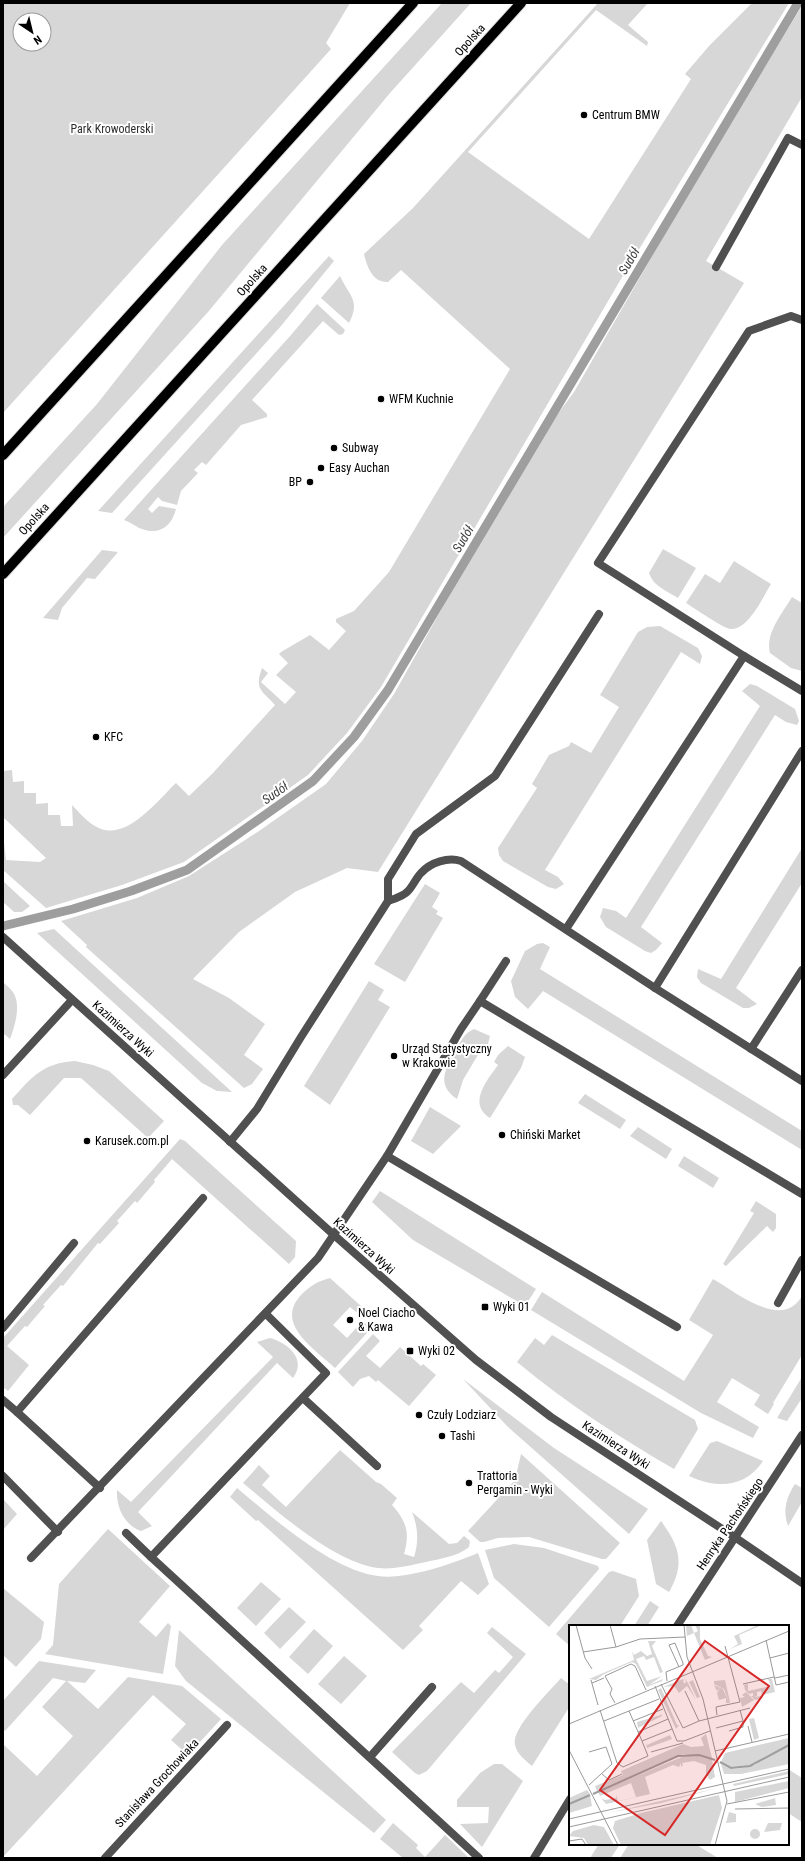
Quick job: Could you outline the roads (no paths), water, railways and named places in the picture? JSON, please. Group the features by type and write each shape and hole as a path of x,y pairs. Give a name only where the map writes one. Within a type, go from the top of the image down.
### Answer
{"main road":[{"path":"3,455 413,3"},
{"name":"Opolska","path":"3,574 521,3"}],"street":[{"path":"716,267 788,138 802,145"},
{"path":"802,320 791,316 749,331 598,563 802,691"},
{"path":"230,1142 257,1109 388,901 388,879 416,834 495,776 599,614"},
{"path":"566,929 744,656"},
{"path":"655,988 802,751"},
{"path":"388,901 408,893 420,874 426,868 440,861 455,859 461,861 655,988 802,1081"},
{"name":"Kazimierza Wyki","path":"3,937 443,1332 517,1392 598,1449 736,1538 802,1583"},
{"path":"32,1558 318,1258 386,1156 461,1029 506,961"},
{"path":"751,1049 802,970"},
{"path":"3,1075 72,1000"},
{"path":"480,1001 802,1194"},
{"path":"386,1156 677,1327"},
{"path":"17,1412 203,1198"},
{"path":"3,1328 74,1243"},
{"path":"778,1303 802,1260"},
{"path":"151,1557 326,1373 266,1314"},
{"path":"303,1398 377,1466"},
{"path":"3,1400 100,1488"},
{"name":"Henryka Pachońskiego","path":"678,1625 802,1435"},
{"path":"3,1476 58,1532"},
{"path":"126,1533 479,1858"},
{"path":"370,1757 432,1687"},
{"name":"Stanisława Grochowiaka","path":"105,1858 227,1725"},
{"path":"534,1858 569,1801"}],"waterway":[{"name":"Sudół","path":"3,926 73,909 131,891 187,870 313,781 354,737 388,690 798,3"}],"place":[{"name":"Centrum BMW","path":"584,115"},
{"name":"WFM Kuchnie","path":"381,399"},
{"name":"Subway","path":"334,448"},
{"name":"Easy Auchan","path":"321,468"},
{"name":"BP","path":"310,482"},
{"name":"KFC","path":"96,737"},
{"name":"Urząd Statystyczny w Krakowie","path":"394,1056"},
{"name":"Chiński Market","path":"502,1135"},
{"name":"Karusek.com.pl","path":"87,1141"},
{"name":"Wyki 01","path":"485,1307"},
{"name":"Noel Ciacho & Kawa","path":"350,1320"},
{"name":"Wyki 02","path":"410,1351"},
{"name":"Czuły Lodziarz","path":"419,1415"},
{"name":"Tashi","path":"442,1436"},
{"name":"Trattoria Pergamin - Wyki","path":"469,1483"}],"park label":[{"name":"Park Krowoderski","path":"112,129"}]}
